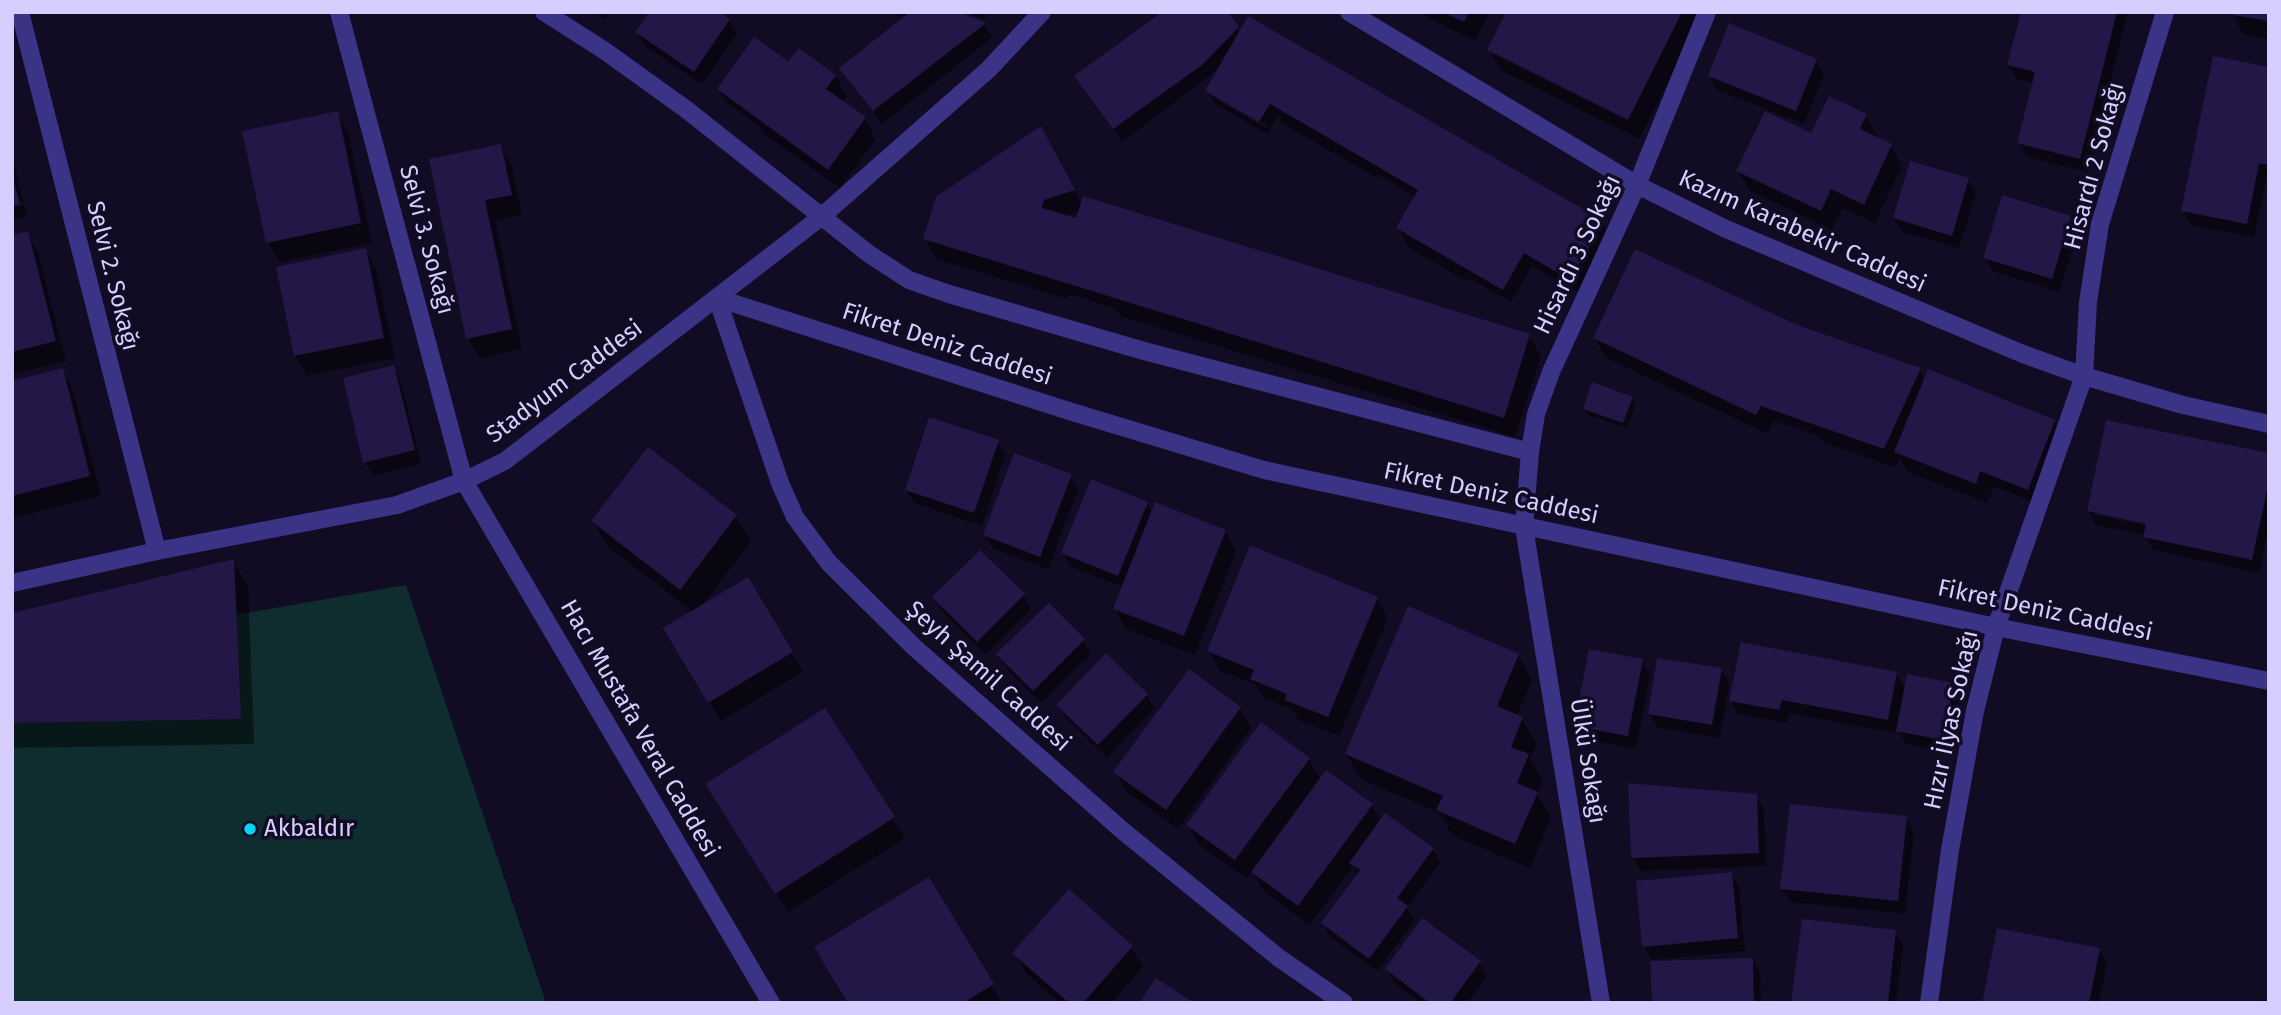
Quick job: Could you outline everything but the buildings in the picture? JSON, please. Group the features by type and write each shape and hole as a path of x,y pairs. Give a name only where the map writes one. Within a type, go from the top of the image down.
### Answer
{"street":[{"name":"Selvi 2. Sokağı","path":"20,12 157,551"},
{"name":"Selvi 3. Sokağı","path":"340,12 464,481"},
{"name":"Fikret Deniz Caddesi","path":"544,12 605,51 687,110 869,254 909,280 948,294 1144,351 1530,452"},
{"name":"Stadyum Caddesi","path":"12,583 157,551 397,505 464,481 505,461 821,217 989,69 1042,12"},
{"name":"Kazım Karabekir Caddesi","path":"1349,12 1637,185 1726,229 2023,354 2084,376 2183,405 2269,424"},
{"name":"Hisardı 3 Sokağı","path":"1524,527 1536,414 1551,372 1637,185 1707,12"},
{"name":"Hisardı 2 Sokağı","path":"2084,376 2088,302 2100,224 2165,12"},
{"name":"Fikret Deniz Caddesi","path":"717,298 1069,411 1264,470 1996,627 2269,681"},
{"name":"Şeyh Şamil Caddesi","path":"717,298 780,483 795,517 830,563 914,647 1123,831 1279,958 1345,1003"},
{"name":"Hızır İlyas Sokağı","path":"1929,1003 1950,850 1976,711 1996,627 2084,376"},
{"name":"Hacı Mustafa Veral Caddesi","path":"464,481 771,1003"},
{"name":"Ülkü Sokağı","path":"1524,527 1601,1003"}],"green space":[{"name":"Akbaldır","path":"406,585 546,1003 12,1003 12,654"}],"place":[{"name":"Akbaldır","path":"250,829"}]}
